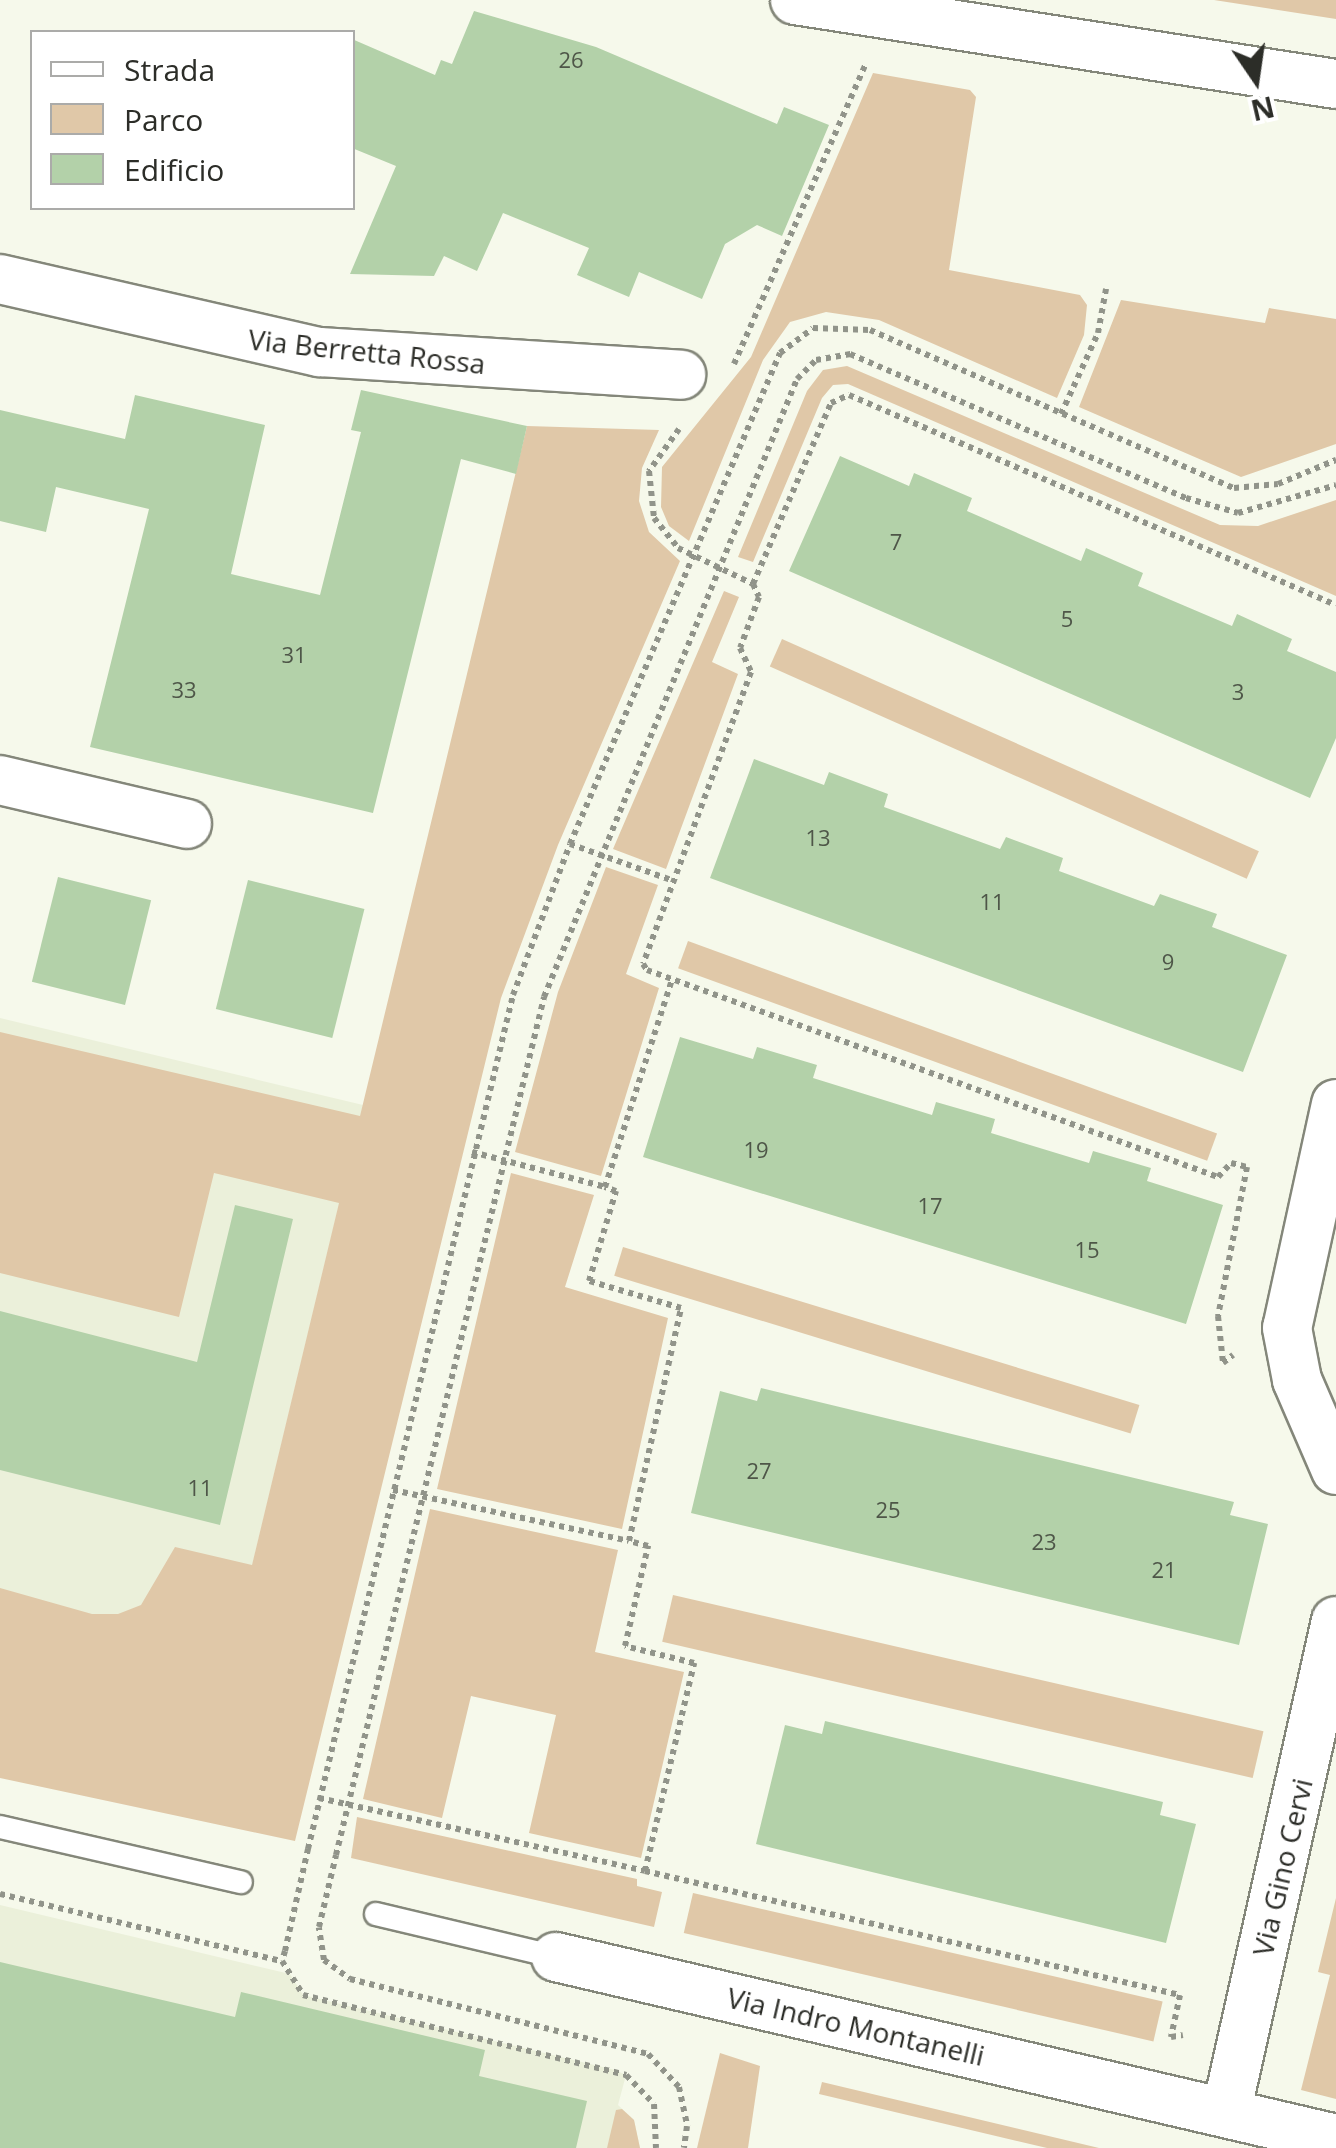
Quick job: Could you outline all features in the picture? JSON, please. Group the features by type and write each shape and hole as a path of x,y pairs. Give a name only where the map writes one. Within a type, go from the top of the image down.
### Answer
{"street":[{"path":"813,1 1336,84"},
{"name":"Via Berretta Rossa","path":"0,279 320,352 700,382"},
{"path":"0,780 187,824"},
{"path":"1336,1104 1287,1328 1296,1380 1336,1470"},
{"name":"Via Gino Cervi","path":"1226,2113 1336,1621"},
{"name":"Via Indro Montanelli","path":"556,1957 1336,2138"}],"lane":[{"path":"0,1827 241,1882"},
{"name":"Via Indro Montanelli","path":"376,1914 556,1957"}],"path":[{"path":"867,63 750,332 700,382 650,472 654,518 662,534 692,557 753,584 759,597 740,648 751,672 643,964 672,979 1218,1177 1231,1164 1247,1167 1218,1316 1223,1363 1233,1360 1229,1336 1239,1274"},
{"path":"1061,414 1098,334 1106,289"},
{"path":"282,1961 472,1152 513,995 570,844 780,353 812,328 870,330 1234,488 1278,484 1336,460"},
{"path":"684,2148 687,2126 679,2087 648,2054 350,1979 324,1960 319,1927 544,997 598,854 798,379 827,355 869,360 1207,506 1256,511 1336,485"},
{"path":"753,584 830,403 849,395 1336,605"},
{"path":"570,844 674,881"},
{"path":"606,1187 672,979"},
{"path":"472,1152 616,1191 590,1281 680,1308 629,1541"},
{"path":"393,1490 648,1546 625,1646 694,1663 645,1871"},
{"path":"319,1798 1180,1996 1171,2037 1182,2040 1186,2023"},
{"path":"0,1894 282,1961 303,1995 626,2075 654,2104 656,2148"}],"shaded area":[{"path":"0,1018 363,1105 195,1803 0,1754"},
{"path":"0,1905 290,1974 303,1995 615,2070 626,2075 618,2105 634,2120 640,2148 0,2148"}],"green space":[{"path":"1214,0 1336,0 1336,19"},
{"path":"873,73 970,90 976,97 949,270 1080,295 1087,305 1084,335 1057,398 879,320 826,312 790,322 763,360 689,541 669,526 661,507 662,467 751,357"},
{"path":"1121,300 1265,323 1269,308 1336,319 1336,444 1241,477 1079,407"},
{"path":"847,366 1220,525 1258,526 1336,500 1336,596 848,384 833,385 822,398 753,562 738,557 807,391 823,370"},
{"path":"527,426 659,430 642,468 639,501 649,532 680,561 558,845 501,998 295,1841 0,1778 0,1588 92,1614 118,1614 141,1605 175,1547 252,1565 339,1203 214,1173 179,1317 0,1273 0,1032 360,1116"},
{"path":"724,591 739,597 712,662 738,674 666,869 613,849"},
{"path":"782,639 1259,851 1247,879 770,666"},
{"path":"606,867 658,885 626,974 659,988 601,1176 515,1152 558,992"},
{"path":"688,941 1217,1134 1207,1161 678,968"},
{"path":"511,1173 594,1195 565,1287 668,1318 622,1529 437,1489"},
{"path":"623,1247 1139,1405 1131,1434 614,1276"},
{"path":"430,1509 618,1550 595,1652 684,1672 641,1858 529,1833 556,1715 471,1696 442,1818 363,1799"},
{"path":"673,1595 1263,1731 1253,1778 662,1642"},
{"path":"357,1817 637,1879 637,1886 662,1892 654,1927 351,1858"},
{"path":"693,1893 1163,2001 1153,2041 684,1933"},
{"path":"1336,1898 1336,2099 1301,2090 1330,1975 1318,1972"},
{"path":"720,2053 760,2066 748,2148 697,2148"},
{"path":"822,2082 1099,2148 1047,2148 819,2094"},
{"path":"622,2109 634,2120 640,2148 607,2148 616,2110"}],"building":[{"path":"474,11 596,47 777,124 784,107 829,125 782,236 757,225 725,244 702,299 639,272 629,297 577,275 589,248 503,213 477,271 444,256 434,276 350,274 396,166 355,149 355,40 435,75 441,60 452,64"},
{"path":"361,390 527,426 516,474 461,459 373,813 90,747 149,509 56,487 46,532 0,521 0,410 125,439 135,395 265,425 231,574 320,595 361,432 351,430"},
{"path":"840,456 909,486 914,473 972,498 967,511 1081,561 1086,548 1143,573 1138,586 1232,626 1237,614 1292,639 1287,651 1336,672 1336,738 1310,798 789,571"},
{"path":"754,759 824,785 829,772 888,794 884,807 1000,849 1006,837 1063,858 1059,871 1154,906 1160,894 1217,914 1212,927 1287,955 1243,1072 710,878"},
{"path":"58,877 151,900 125,1005 32,982"},
{"path":"248,880 364,909 332,1038 216,1009"},
{"path":"680,1037 753,1059 757,1047 817,1065 813,1078 932,1115 936,1102 995,1119 991,1133 1089,1163 1093,1151 1151,1168 1147,1181 1223,1205 1186,1324 643,1157"},
{"path":"235,1205 293,1219 220,1525 0,1470 0,1311 197,1362"},
{"path":"761,1388 1234,1502 1230,1515 1268,1524 1239,1645 691,1513 720,1391 757,1401"},
{"path":"825,1721 1163,1802 1160,1815 1196,1824 1166,1943 756,1844 785,1725 822,1734"},
{"path":"0,1962 235,2017 241,1992 485,2050 479,2076 587,2101 576,2148 0,2148"}]}
